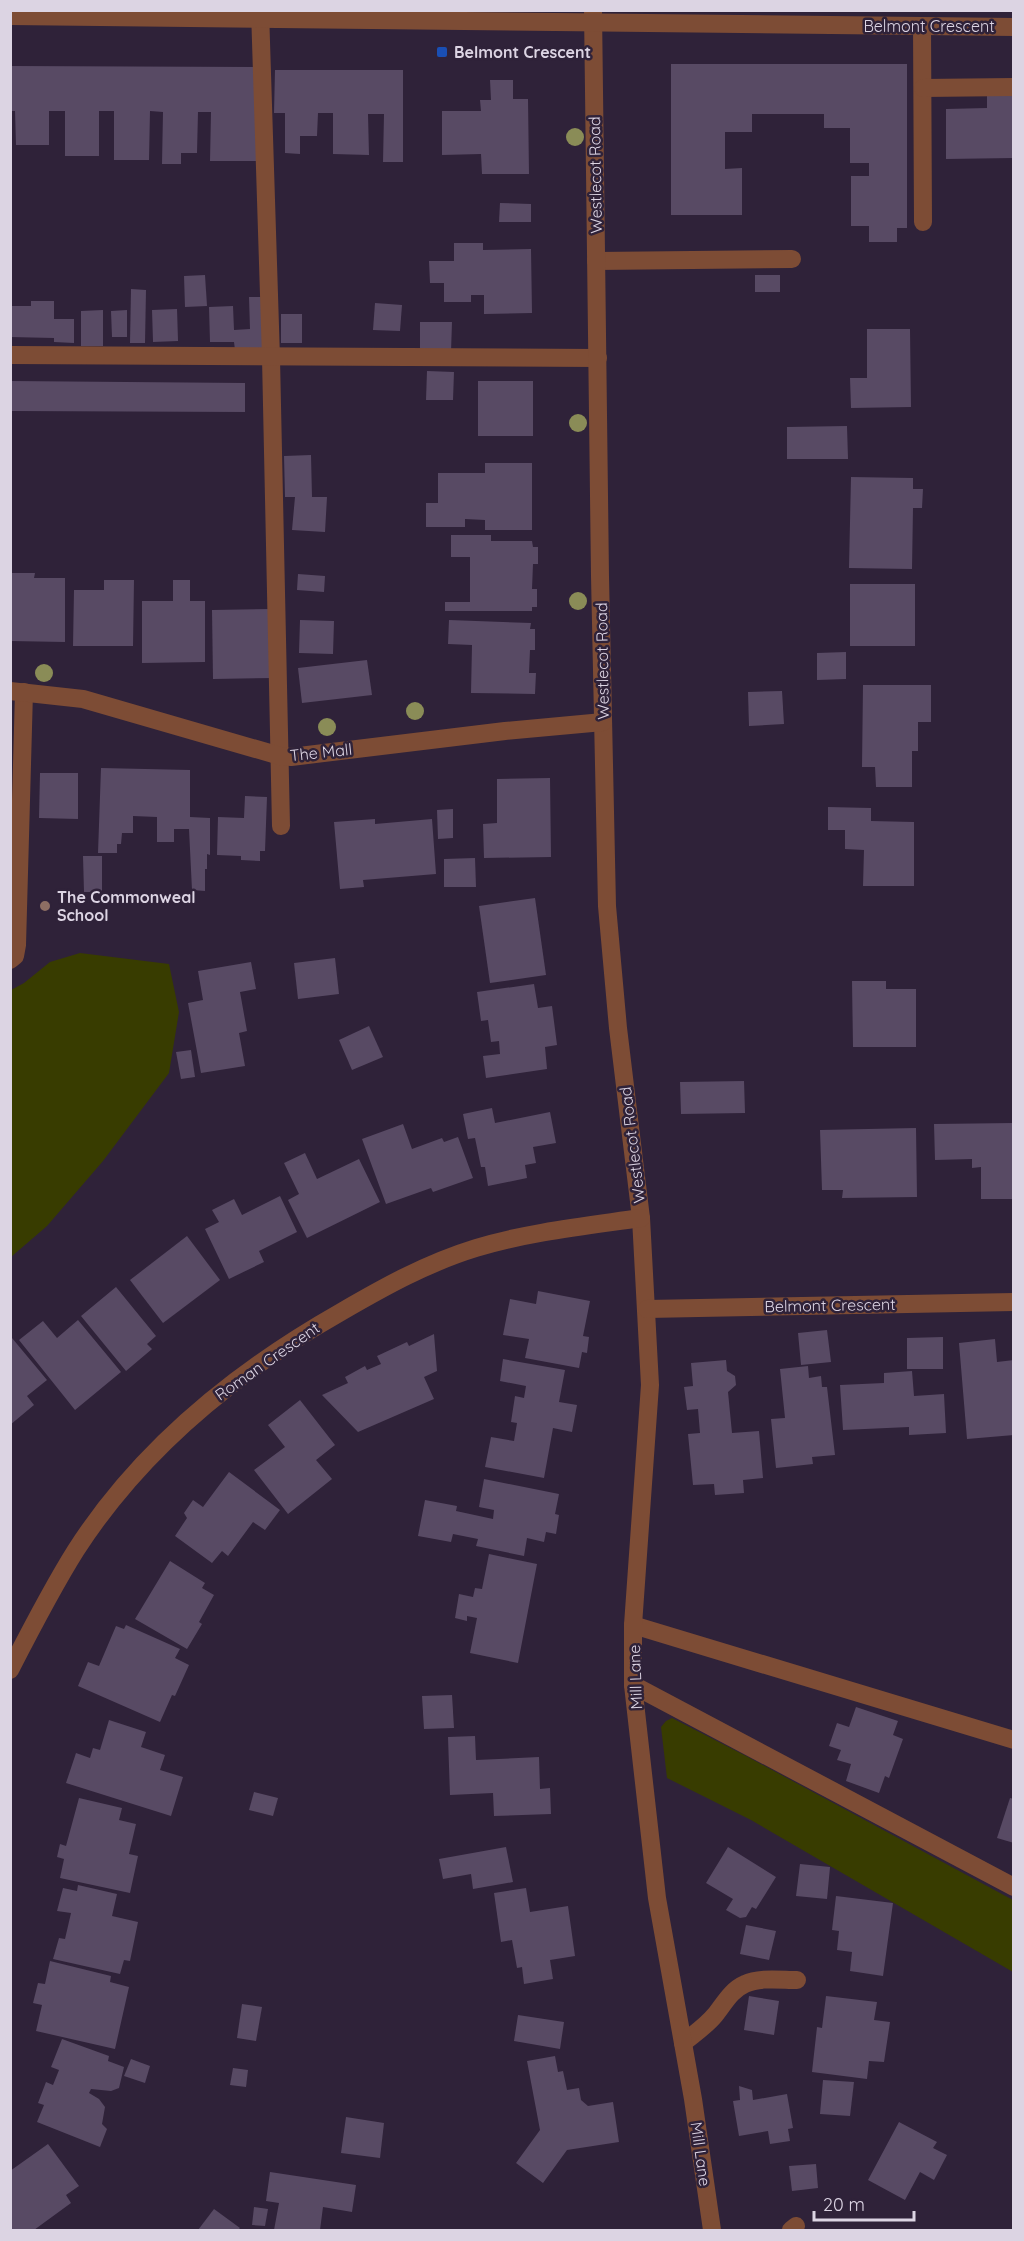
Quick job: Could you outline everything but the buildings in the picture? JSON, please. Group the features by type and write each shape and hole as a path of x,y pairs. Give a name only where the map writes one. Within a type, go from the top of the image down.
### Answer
{"street":[{"name":"Belmont Crescent","path":"10,16 260,14 593,17 922,27 1014,27"},
{"path":"260,14 271,358 281,825"},
{"name":"Westlecot Road","path":"593,17 605,860 612,967 641,1218 647,1309"},
{"path":"922,27 923,222"},
{"path":"923,88 1014,87"},
{"path":"596,261 792,259"},
{"path":"10,356 598,358"},
{"path":"10,960 15,956 18,945 17,692"},
{"name":"The Mall","path":"17,692 83,699 280,756 291,757 494,732 603,723"},
{"name":"Roman Crescent","path":"10,1670 76,1549 123,1488 176,1431 221,1392 322,1323 430,1264 499,1241 555,1230 641,1218"},
{"name":"Belmont Crescent","path":"647,1309 1014,1302"},
{"name":"Mill Lane","path":"647,1309 649,1420 633,1625 633,1685 654,1878 700,2143 712,2230"},
{"path":"633,1625 1014,1740"},
{"path":"633,1685 1014,1887"},
{"path":"683,2043 701,2029 733,1992 745,1983 797,1980"}],"shaded area":[{"path":"80,953 169,964 179,1012 169,1073 103,1161 47,1226 11,1257 11,990 24,983 50,962"},
{"path":"672,1718 1013,1900 1013,1972 751,1820 667,1778 661,1727"}],"place":[{"name":"Belmont Crescent","path":"442,52"},
{"name":"The Commonweal School","path":"45,906"}]}
